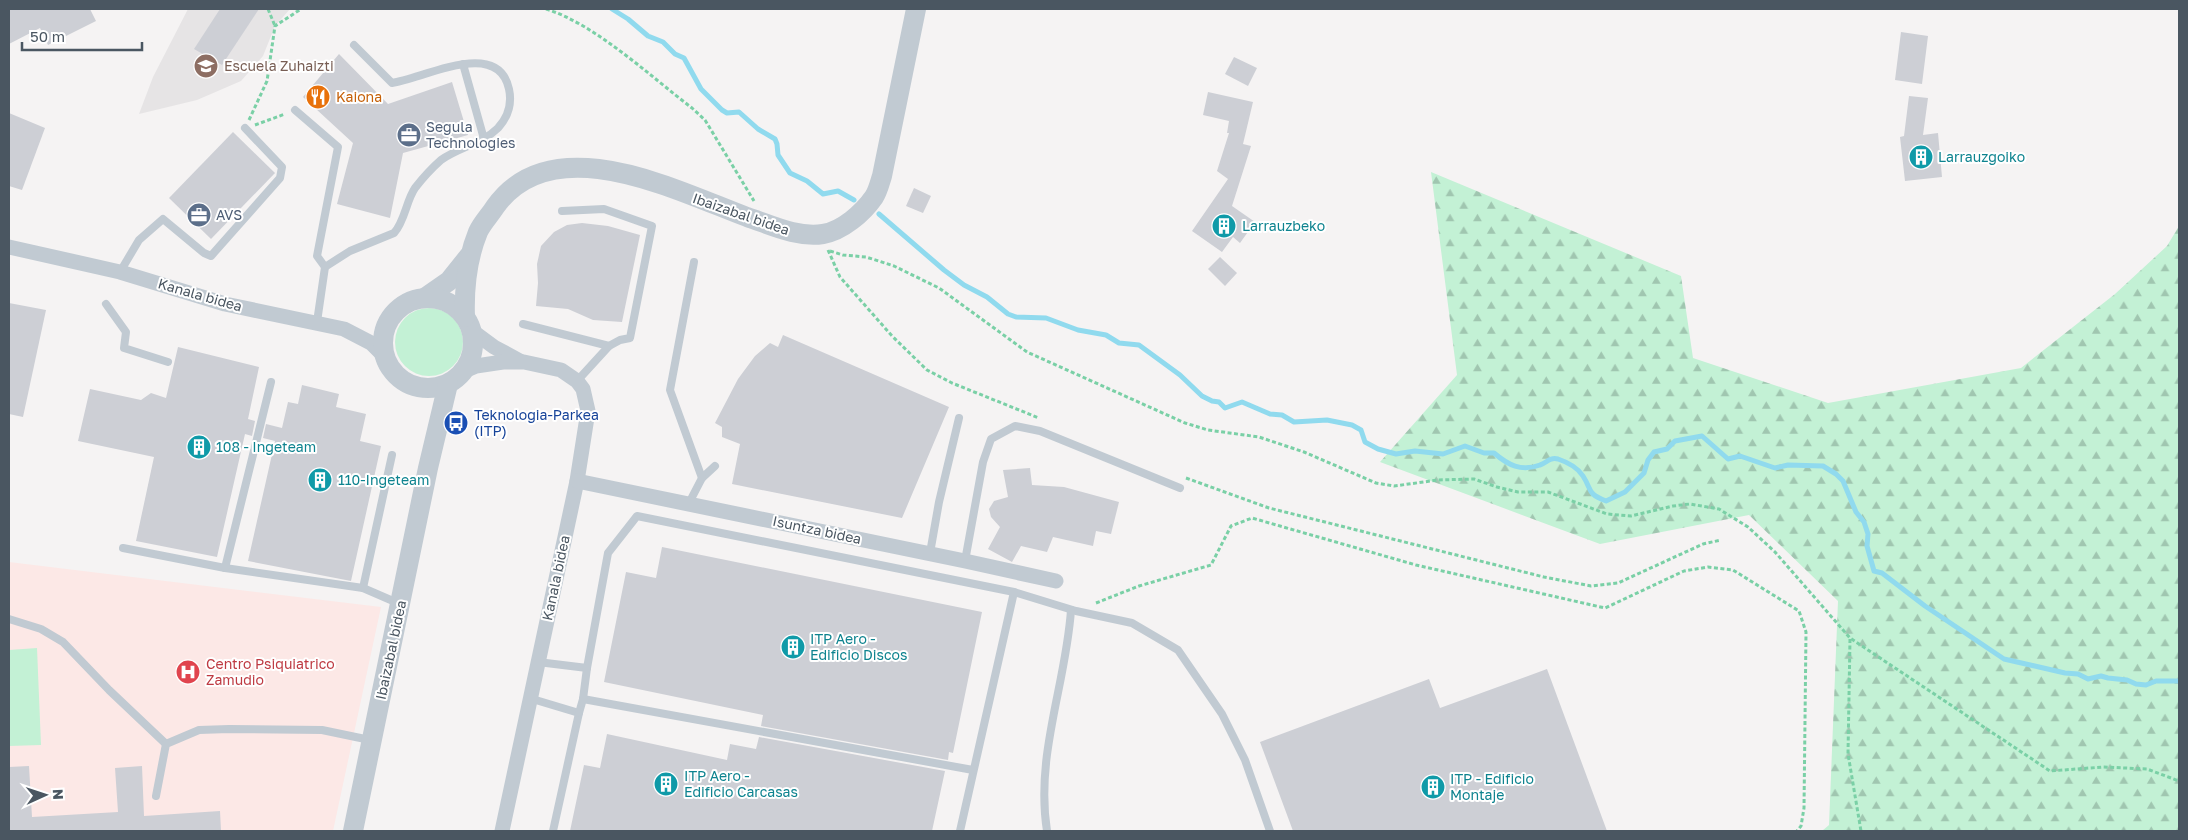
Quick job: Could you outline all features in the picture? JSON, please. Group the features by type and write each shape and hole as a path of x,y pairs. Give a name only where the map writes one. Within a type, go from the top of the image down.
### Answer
{"street":[{"name":"Ibaizabal bidea","path":"468,324 466,283 473,248 479,230 502,198 516,186 523,181 548,171 577,167 629,174 768,224 825,242 832,232 844,226 863,210 874,196 882,176 916,9"},
{"name":"Kanala bidea","path":"9,247 120,272 225,304 317,322 351,332 384,356"},
{"name":"Ibaizabal bidea","path":"426,298 458,272 473,248"},
{"path":"468,324 473,344 471,359 464,371 448,384 432,388 417,387 403,381 391,370 384,356 385,328 392,316 401,306 413,300 426,298 441,299 455,306 468,324 494,347 524,362"},
{"path":"464,371 490,363 524,362 561,370 577,381"},
{"name":"Kanala bidea","path":"502,831 577,481 588,411 583,390 577,381"},
{"name":"Ibaizabal bidea","path":"353,831 428,468 448,384"},
{"name":"Isuntza bidea","path":"577,481 965,560 1056,581"}],"lane":[{"path":"325,267 350,252 394,233 415,188 442,160 484,139 498,128 508,114 510,95 506,78 495,66 478,63 463,64 437,70 408,80 392,82 354,45"},
{"path":"463,64 484,139"},
{"path":"295,110 338,147 317,256 325,267 317,322"},
{"path":"120,272 140,240 163,219 211,256 280,178 282,167 245,128"},
{"path":"562,211 604,209 652,226 630,338 620,340 609,346 577,381"},
{"path":"694,262 670,390 702,478"},
{"path":"106,304 126,332 124,348 168,362"},
{"path":"523,324 609,346"},
{"path":"225,568 271,382"},
{"path":"930,553 959,418"},
{"path":"965,560 983,462 991,439 1015,426 1040,432 1180,488"},
{"path":"363,588 392,454"},
{"path":"689,503 702,478 715,466"},
{"path":"553,831 578,713 583,699 608,553 637,516 1014,592 1071,610 1132,623 1178,650 1222,714 1245,760 1270,831"},
{"path":"123,548 225,568 363,588 400,604"},
{"path":"960,831 1014,592"},
{"path":"1047,831 1044,763 1069,639 1071,610"},
{"path":"9,619 41,629 63,642 109,690 166,744"},
{"path":"538,662 587,668"},
{"path":"529,698 578,713"},
{"path":"583,699 973,770"},
{"path":"166,744 199,730 229,729 322,730 372,740"},
{"path":"156,796 166,744"}],"path":[{"path":"245,128 267,81 275,26 268,9"},
{"path":"275,26 301,9"},
{"path":"546,9 569,16 591,31 705,120 759,207"},
{"path":"245,128 295,110"},
{"path":"825,242 840,276 892,336 927,370 952,383 1042,419"},
{"path":"825,242 843,255 866,257 894,266 939,288 1027,352 1185,423 1208,430 1259,437 1304,452 1376,483 1394,486 1438,480 1474,479 1518,492 1548,492 1607,514 1631,516 1690,504 1719,509 1748,527 1775,552 1816,596 1850,638 2050,771 2104,766 2147,770 2179,781"},
{"path":"1181,476 1269,508 1516,570 1592,586 1618,584 1703,544 1721,540"},
{"path":"1071,610 1102,602 1139,586 1211,565 1231,526 1252,518 1416,564 1605,608 1684,571 1708,567 1733,570 1799,612 1806,632 1804,808 1801,826 1797,831"},
{"path":"1850,638 1848,754 1861,831"}],"shaded area":[{"name":"Escuela Zuhaizti","path":"188,9 290,9 275,26 263,56 241,81 197,100 139,114 153,77"},
{"name":"Centro Psiquiatrico Zamudio","path":"9,562 381,607 333,831 9,831"}],"green space":[{"path":"1431,172 1681,276 1693,358 1828,403 2021,368 2115,294 2167,246 2179,226 2179,831 1822,831 1829,825 1838,601 1749,515 1600,544 1380,462 1457,375"},
{"path":"429,308 442,311 453,318 460,329 463,342 460,355 453,366 442,373 429,376 416,373 405,366 398,355 395,342 398,329 405,318 416,311"},
{"path":"37,648 41,745 9,746 9,650"}],"building":[{"path":"9,9 90,9 96,21 48,45 40,28 9,44"},
{"path":"220,9 259,9 222,65 194,49"},
{"path":"1901,32 1928,36 1922,84 1895,80"},
{"path":"339,54 388,104 452,82 468,135 403,153 390,218 337,204 353,143 303,97"},
{"path":"1234,57 1257,68 1248,86 1225,74"},
{"path":"1208,92 1253,102 1243,144 1251,146 1232,206 1255,222 1240,243 1233,237 1222,252 1192,231 1228,179 1217,171 1229,133 1227,133 1229,121 1203,115"},
{"name":"Larrauzgoiko","path":"1909,96 1928,98 1923,135 1938,133 1942,177 1905,181 1900,137 1904,136"},
{"path":"9,113 45,128 22,190 9,186"},
{"path":"233,132 275,173 211,239 169,198"},
{"path":"914,188 931,196 923,213 906,206"},
{"path":"582,223 608,226 640,235 622,322 593,320 568,309 536,306 537,264 541,246 554,232 567,225"},
{"path":"1220,257 1237,273 1225,286 1208,269"},
{"path":"9,303 46,310 23,417 9,414"},
{"path":"783,335 949,407 902,518 732,484 740,444 722,437 722,427 715,423 738,379 755,356 770,343 778,347"},
{"name":"108 - Ingeteam","path":"178,347 259,367 248,419 255,421 252,436 245,434 217,557 136,541 154,457 78,441 90,389 141,400 151,393 166,398"},
{"name":"110-Ingeteam","path":"302,385 339,394 336,407 366,414 360,441 381,446 351,581 248,561 275,441 263,438 266,424 282,428 288,402 298,404"},
{"path":"1030,468 1032,485 1064,487 1119,502 1111,534 1096,531 1093,546 1053,537 1047,552 1021,546 1012,562 988,549 1000,527 991,517 989,509 994,501 1008,497 1003,470"},
{"name":"ITP Aero - Edificio Discos","path":"662,547 982,612 953,753 949,752 948,760 761,726 763,715 604,682 626,572 656,578"},
{"name":"ITP - Edificio Montaje","path":"1547,669 1607,831 1293,831 1260,742 1429,679 1440,708"},
{"name":"ITP Aero - Edificio Carcasas","path":"607,734 727,760 730,744 756,749 759,737 945,771 932,831 570,831 584,765 600,768"},
{"path":"29,766 32,817 118,812 115,768 142,766 144,816 220,811 221,831 9,831 9,767"}],"waterway":[{"path":"612,9 628,19 648,36 663,42 675,54 684,58 701,89 722,110 727,113 739,112 758,129 775,139 778,155 790,173 807,181 823,194 838,191 854,200"},
{"path":"879,214 944,270 964,285 987,297 1008,314 1016,317 1046,318 1078,330 1106,335 1119,343 1139,345 1180,375 1202,396 1219,402 1225,408 1242,402 1270,414 1282,415 1294,422 1327,420 1352,425 1361,430 1365,442 1378,449 1396,454 1415,451 1443,454 1465,446 1484,453 1494,453 1510,464 1527,468 1542,464 1550,459 1558,459 1578,470 1593,494 1606,501 1625,492 1644,473 1648,460 1654,452 1667,449 1675,441 1702,436 1728,459 1740,456 1775,468 1788,465 1823,466 1843,481 1856,512 1864,522 1868,534 1867,546 1874,571 1882,573 1925,606 2004,659 2065,673 2078,674 2088,679 2101,676 2146,685 2156,681 2179,681"}],"place":[{"name":"Escuela Zuhaizti","path":"206,66"},
{"name":"Kaiona","path":"318,97"},
{"name":"Segula Technologies","path":"409,135"},
{"name":"Larrauzgoiko","path":"1921,157"},
{"name":"AVS","path":"199,215"},
{"name":"Larrauzbeko","path":"1224,226"},
{"name":"Teknologia-Parkea (ITP)","path":"456,423"},
{"name":"108 - Ingeteam","path":"199,447"},
{"name":"110-Ingeteam","path":"320,480"},
{"name":"ITP Aero - Edificio Discos","path":"793,647"},
{"name":"Centro Psiquiatrico Zamudio","path":"188,672"},
{"name":"ITP Aero - Edificio Carcasas","path":"666,784"},
{"name":"ITP - Edificio Montaje","path":"1433,787"}]}
